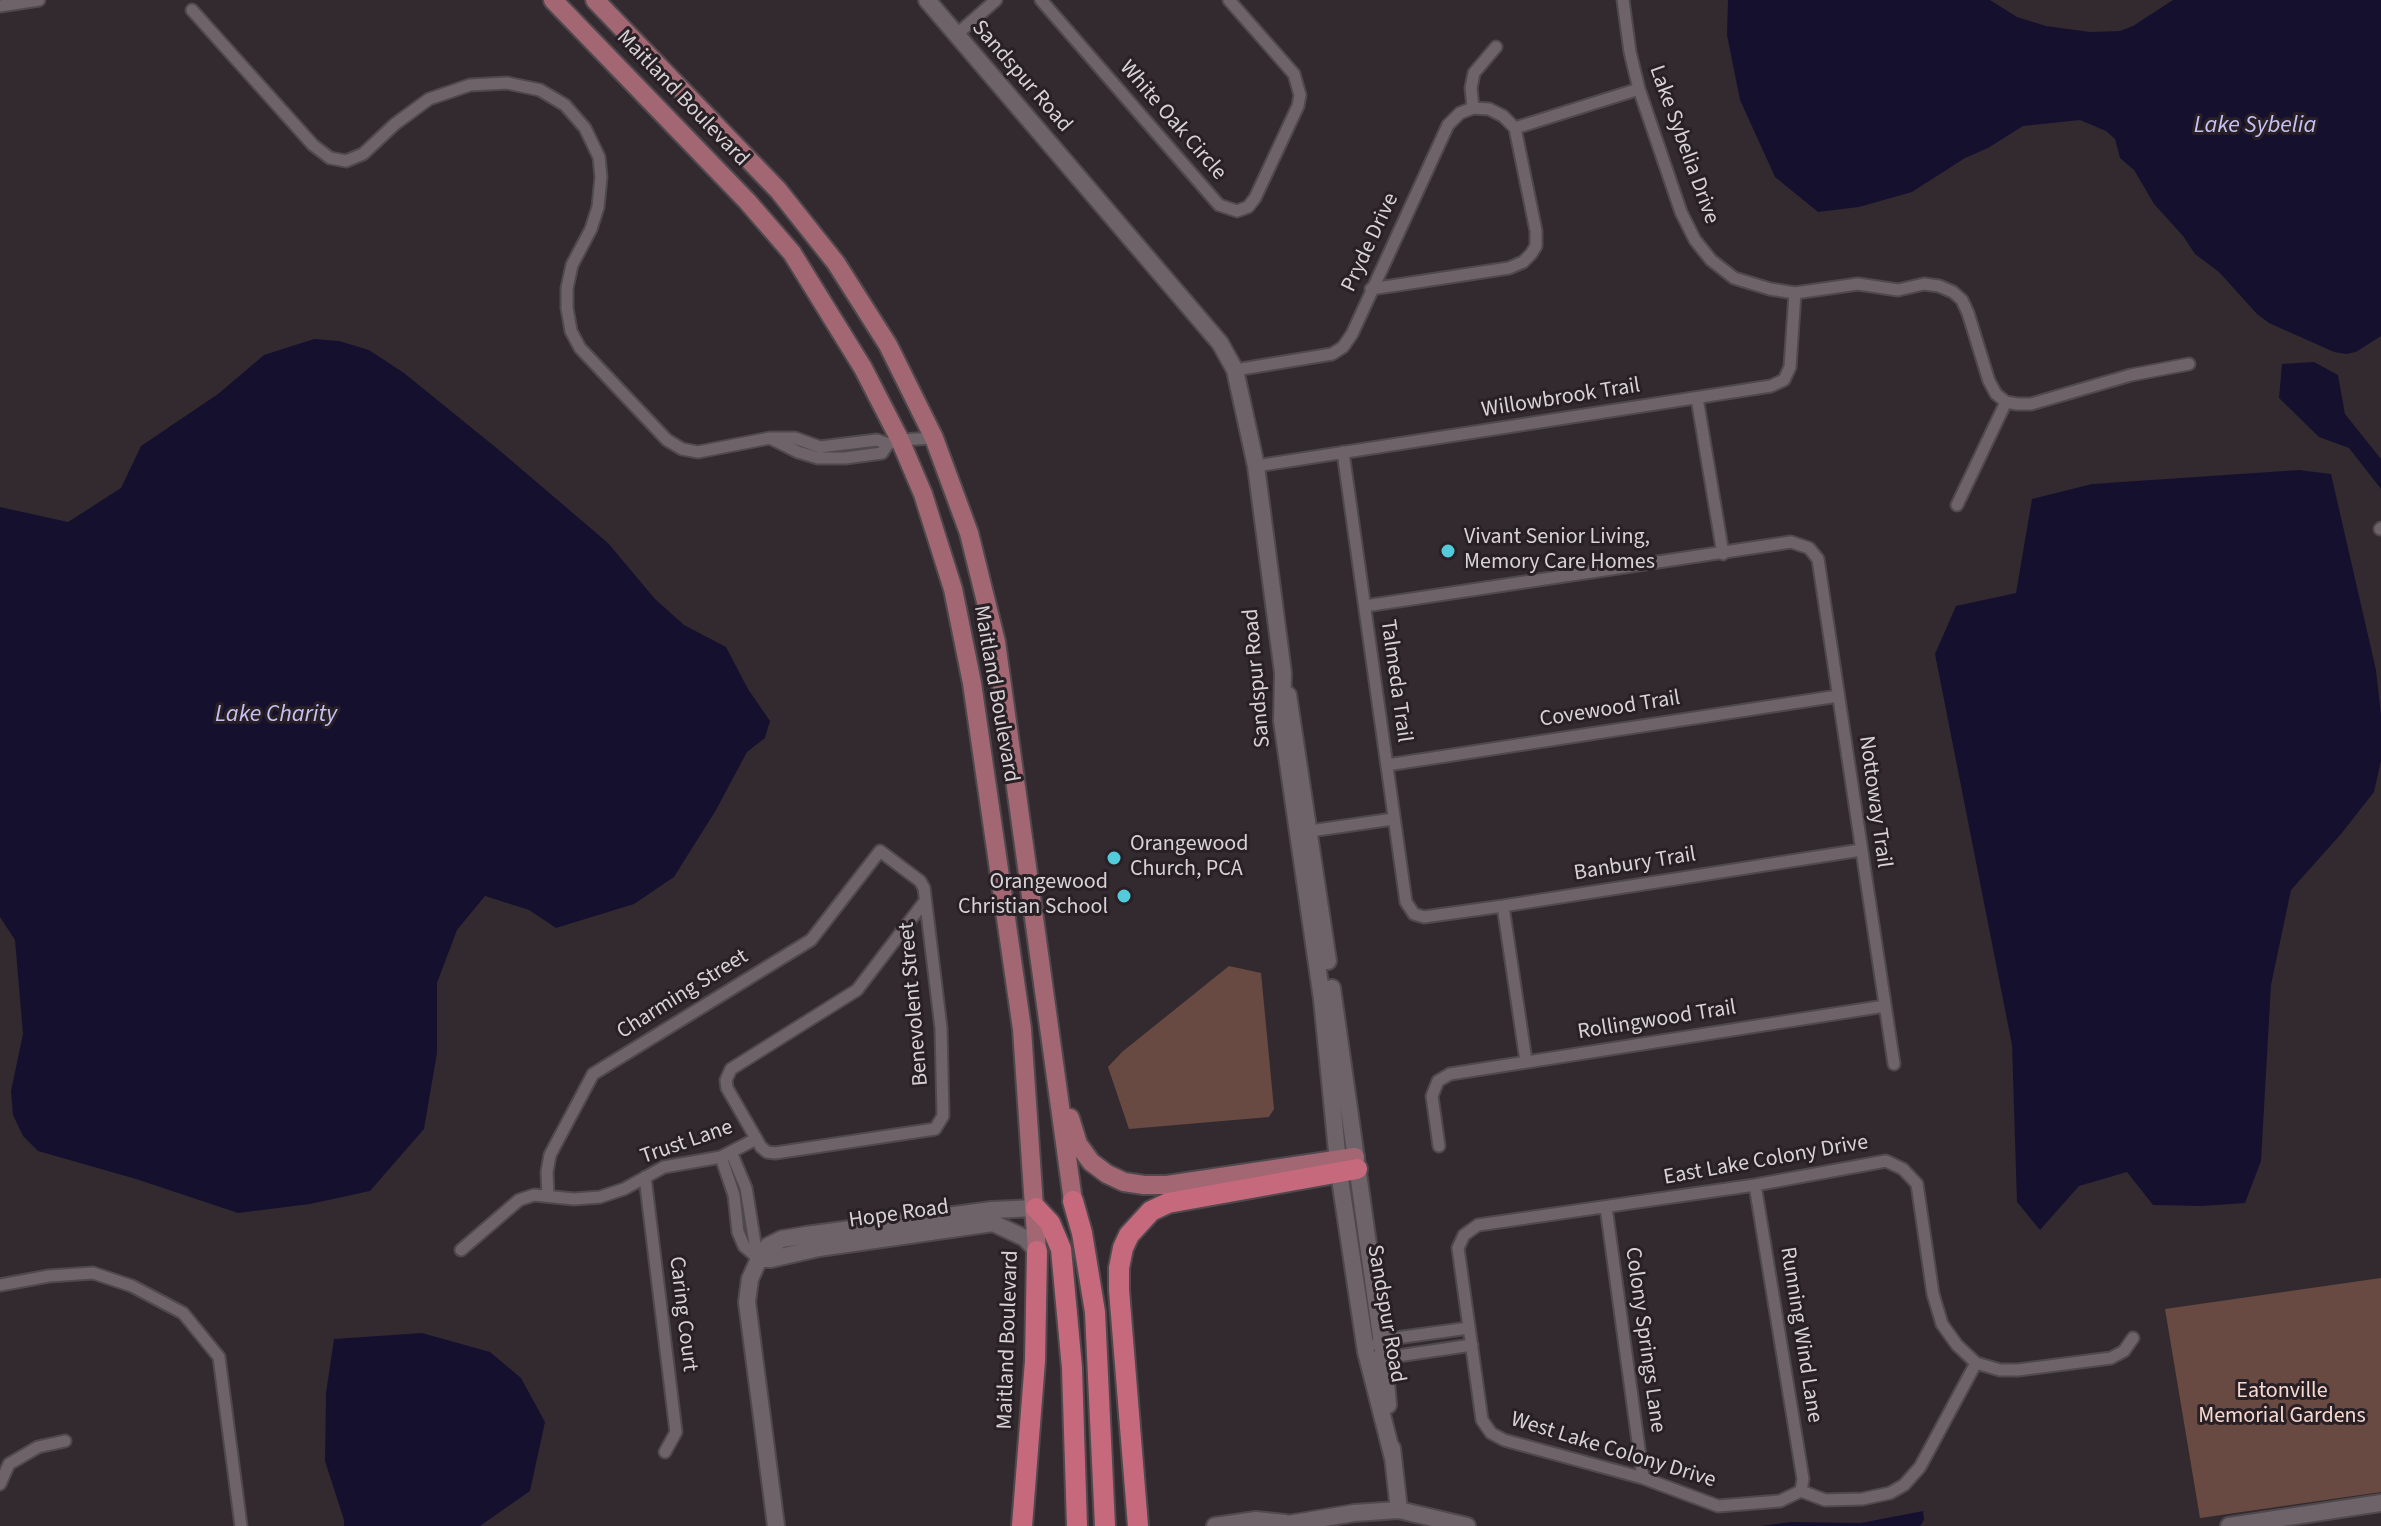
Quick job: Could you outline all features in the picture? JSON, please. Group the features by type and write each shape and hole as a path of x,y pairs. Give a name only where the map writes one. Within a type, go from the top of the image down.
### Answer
{"highway":[{"path":"1137,1520 1119,1290 1119,1268 1129,1235 1151,1211 1177,1200 1347,1164"},
{"name":"Maitland Boulevard","path":"1073,1201 1090,1355 1092,1524"},
{"path":"1036,1208 1050,1223 1061,1249 1073,1381 1092,1524"},
{"name":"Maitland Boulevard","path":"1022,1526 1035,1361 1037,1251"}],"main road":[{"name":"Maitland Boulevard","path":"553,0 747,201 792,253 863,368 938,537 966,650 1022,1029 1037,1251"},
{"name":"Maitland Boulevard","path":"595,0 778,190 843,275 888,345 927,420 969,533 996,642 1073,1201"},
{"name":"Sandspur Road","path":"927,0 1220,343 1235,370 1256,466 1283,673 1282,721 1333,998 1366,1352 1393,1458"},
{"name":"Sandspur Road","path":"1304,832 1324,1014 1347,1164 1384,1358 1399,1510"},
{"path":"1046,1008 1072,1129 1091,1162 1107,1174 1134,1184 1167,1185 1347,1164"},
{"name":"Hope Road","path":"758,1257 768,1246 792,1237 992,1210 1036,1208"},
{"name":"Hope Road","path":"758,1257 771,1259 819,1248 993,1223 1025,1238 1037,1251"},
{"path":"758,1257 747,1302 776,1526"},
{"path":"2229,1526 2381,1503"},
{"path":"1215,1526 1256,1520 1280,1524 1399,1510 1467,1526"}],"street":[{"path":"0,6 39,0"},
{"path":"956,35 996,0"},
{"name":"White Oak Circle","path":"1041,0 1219,205 1237,211 1248,207 1255,198 1298,106 1300,95 1294,74 1229,0"},
{"name":"Lake Sybelia Drive","path":"1623,0 1639,89 1681,212 1695,240 1711,260 1734,278 1795,293 1858,284 1898,290 1924,284 1953,292 1962,300 1968,313 1989,381 1996,394 2006,402"},
{"path":"192,10 313,145 330,158 346,161 363,154 395,124 429,99 470,85 507,83 529,87 565,105 585,128 599,157 601,177 598,207 591,229 572,265 567,288 571,331 580,348 667,440 682,449 698,452 770,438 818,458 845,458 882,453 927,420"},
{"path":"1371,289 1509,268 1523,262 1536,246 1536,231 1515,128 1503,116 1489,109 1473,108 1471,88 1474,73 1496,47"},
{"path":"1515,128 1639,89"},
{"name":"Pryde Drive","path":"1235,370 1332,354 1343,347 1352,334 1448,125 1460,113 1473,108"},
{"name":"Willowbrook Trail","path":"1256,466 1771,386 1784,380 1790,367 1795,293"},
{"path":"1957,505 2006,402 2031,404 2131,375 2189,364"},
{"path":"1365,606 1723,554 1697,398"},
{"path":"894,442 934,438"},
{"name":"Talmeda Trail","path":"1343,452 1393,819 1406,902 1414,914"},
{"name":"Nottoway Trail","path":"1723,554 1791,542 1809,548 1818,559 1894,1064"},
{"name":"Covewood Trail","path":"1387,765 1838,696"},
{"path":"1304,832 1393,819"},
{"name":"Banbury Trail","path":"1414,914 1424,917 1503,906 1861,850"},
{"name":"Benevolent Street","path":"756,1139 761,1147 775,1153 926,1133 940,1125 943,1116 941,1028 925,901 920,881 880,851"},
{"name":"Charming Street","path":"548,1195 550,1155 593,1074 811,940 880,851"},
{"path":"756,1139 727,1088 726,1080 731,1069 857,990 925,901"},
{"path":"1503,906 1526,1061"},
{"name":"Rollingwood Trail","path":"1439,1146 1432,1096 1438,1081 1450,1074 1885,1006"},
{"name":"Trust Lane","path":"461,1250 519,1200 534,1195 574,1199 600,1197 624,1189 664,1167 726,1154 756,1139"},
{"path":"726,1154 746,1188 758,1257"},
{"name":"East Lake Colony Drive","path":"1472,1345 1458,1248 1464,1235 1478,1225 1755,1185 1886,1161 1903,1169 1917,1184 1933,1294 1942,1324 1957,1345 1976,1363"},
{"name":"Caring Court","path":"645,1177 676,1432 665,1452"},
{"name":"Running Wind Lane","path":"1755,1185 1803,1479 1801,1491"},
{"name":"Colony Springs Lane","path":"1606,1207 1643,1478"},
{"path":"0,1285 49,1276 93,1273 132,1286 183,1313 219,1357 241,1526"},
{"path":"1366,1352 1381,1340 1469,1328"},
{"path":"1416,1335 1419,1353"},
{"path":"1976,1363 2000,1370 2018,1370 2111,1358 2124,1351 2133,1338"},
{"path":"1366,1352 1384,1358 1472,1345"},
{"name":"West Lake Colony Drive","path":"1472,1345 1482,1420 1491,1433 1504,1440 1643,1478 1718,1506 1780,1501 1801,1491 1825,1500 1862,1499 1890,1493 1904,1485 1920,1467 1976,1363"},
{"path":"0,1484 9,1464 38,1447 65,1441"}],"green space":[{"path":"1229,966 1261,973 1274,1109 1269,1117 1129,1129 1108,1067 1122,1052"},
{"name":"Eatonville Memorial Gardens","path":"2381,1278 2381,1492 2200,1518 2165,1309"}],"water":[{"name":"Lake Sybelia","path":"1728,0 1990,0 2017,17 2046,26 2090,32 2120,31 2133,26 2173,0 2381,0 2381,336 2356,352 2346,354 2334,352 2269,323 2219,272 2195,254 2154,204 2134,170 2120,158 2115,139 2106,131 2080,120 2023,126 1912,192 1859,207 1818,212 1775,177 1740,100 1727,35"},
{"name":"Lake Charity","path":"314,339 339,341 369,350 404,373 499,450 608,543 655,599 684,625 726,647 748,689 770,721 765,738 747,752 716,810 674,877 634,904 556,928 529,910 485,896 457,930 437,983 437,1053 424,1129 370,1191 310,1204 238,1213 38,1151 23,1136 13,1115 11,1091 23,1034 15,940 0,917 0,507 68,522 121,488 141,446 218,394 264,355"},
{"path":"2314,362 2338,375 2345,414 2381,459 2381,489 2349,448 2319,437 2279,398 2282,364"},
{"path":"2299,470 2331,474 2376,670 2381,715 2381,761 2374,792 2291,890 2271,985 2261,1161 2245,1203 2153,1205 2127,1172 2079,1186 2040,1230 2017,1202 2012,1045 1935,654 1956,606 2016,593 2032,499 2092,484"},
{"path":"422,1333 490,1352 521,1378 545,1422 530,1491 480,1526 344,1526 325,1461 326,1393 334,1339"},
{"path":"1923,1511 1924,1520 1920,1526 1760,1526 1791,1522 1861,1523"}],"place":[{"name":"Vivant Senior Living, Memory Care Homes","path":"1448,551"},
{"name":"Orangewood Church, PCA","path":"1114,858"},
{"name":"Orangewood Christian School","path":"1124,896"}]}
